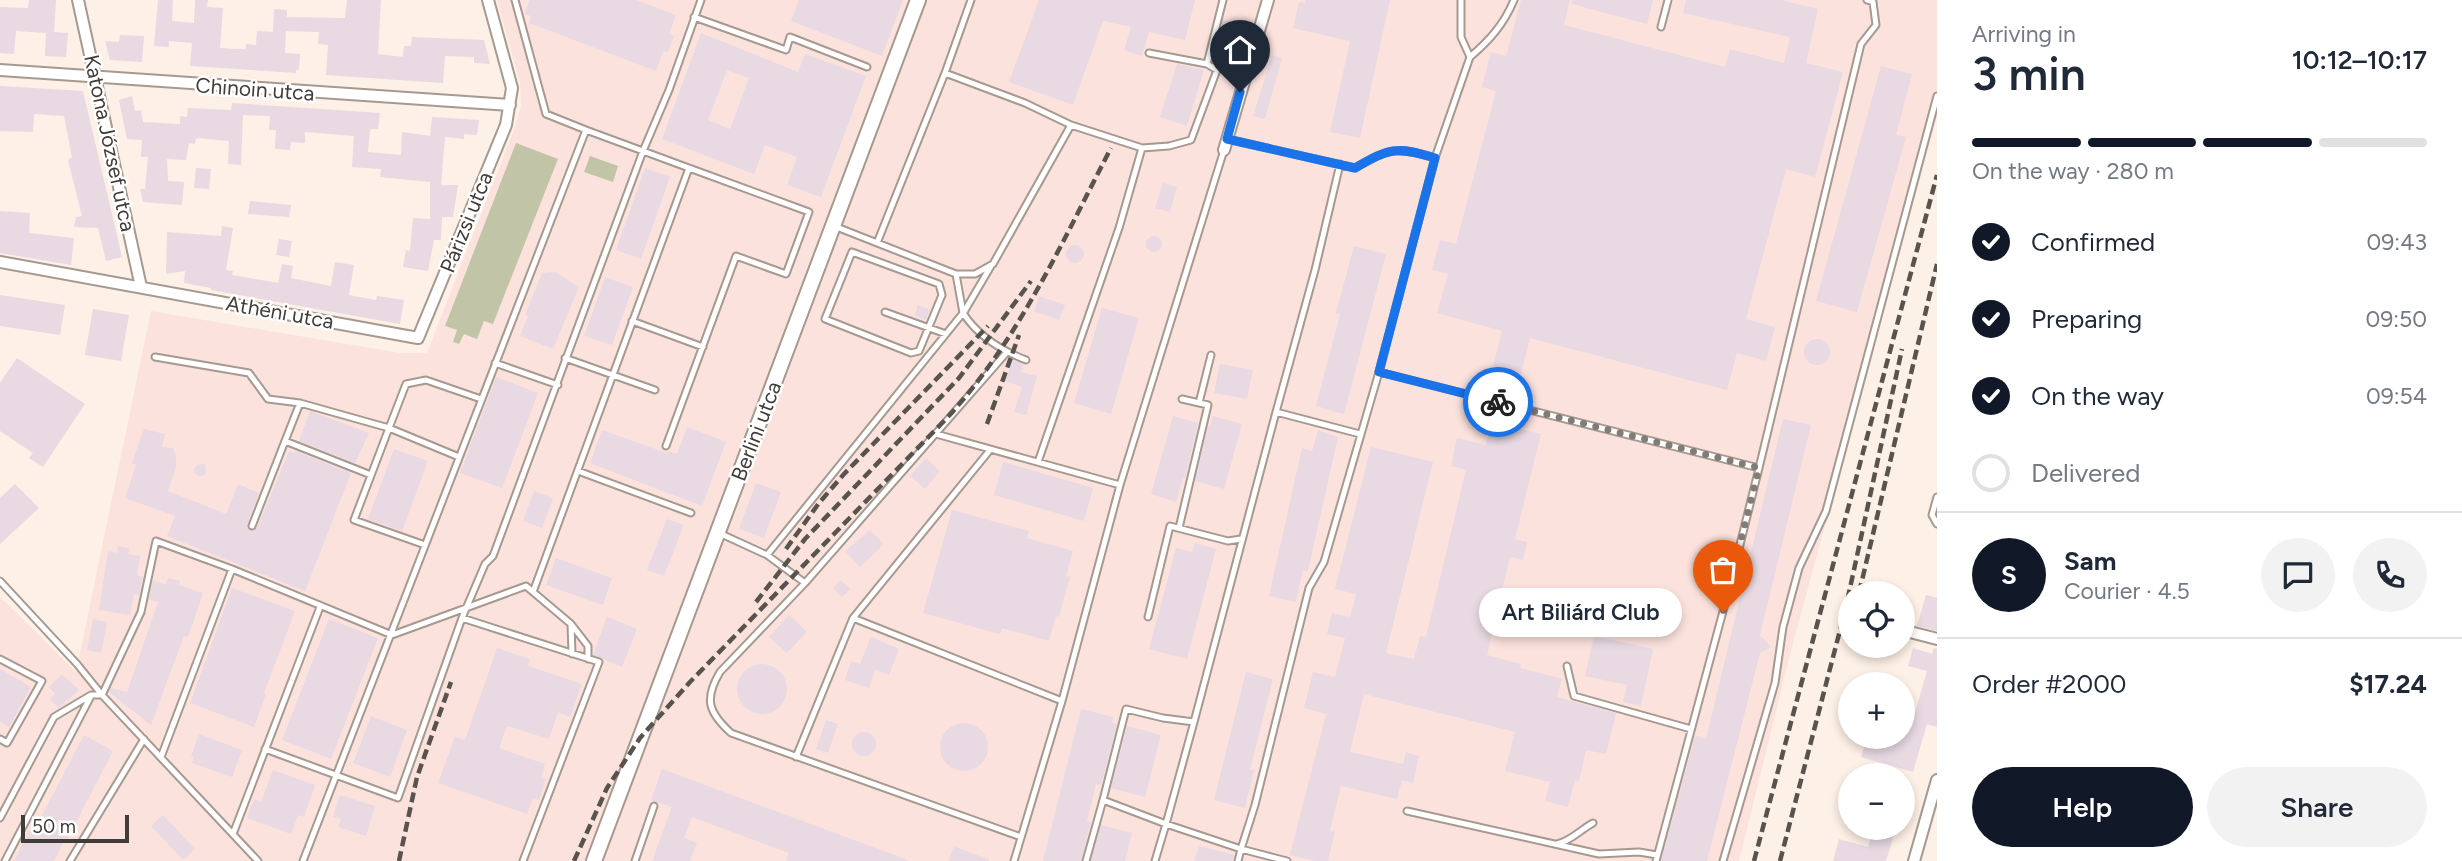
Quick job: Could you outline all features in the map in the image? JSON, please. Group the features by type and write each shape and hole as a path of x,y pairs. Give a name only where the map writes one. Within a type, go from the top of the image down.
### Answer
{"street":[{"name":"Katona József utca","path":"78,0 141,287"},
{"path":"488,0 512,88 510,106"},
{"name":"Berlini utca","path":"594,861 918,0"},
{"path":"1225,144 1268,0"},
{"name":"Chinoin utca","path":"0,70 510,106"},
{"name":"Párizsi utca","path":"418,338 506,125 510,106"},
{"name":"Athéni utca","path":"0,262 418,338"},
{"path":"1915,633 1937,639"},
{"path":"1914,861 1937,780"}],"lane":[{"path":"515,0 546,114 809,212 786,274 736,256 666,446"},
{"path":"265,749 398,798 462,618 485,564 493,556 701,0"},
{"path":"877,243 971,0"},
{"path":"1207,64 1223,0"},
{"path":"1461,0 1461,37 1471,57"},
{"path":"1238,861 1255,805 1309,588 1324,562 1379,372 1435,158 1471,57 1494,36 1507,17 1514,0"},
{"path":"1661,27 1668,0"},
{"path":"1407,811 1599,854 1639,852 1656,858 1729,589 1861,44 1876,25 1873,2 1867,0"},
{"path":"694,17 786,50 790,37 867,67"},
{"path":"945,73 1025,103 1071,125 1142,148 1169,146 1191,140 1217,69 1207,64 1149,52"},
{"path":"1723,861 1775,683 1783,627 1799,568 1826,511 1937,96"},
{"path":"767,555 963,313 1071,125"},
{"path":"303,861 586,130"},
{"path":"1014,861 1062,701 1120,485 1225,144 1355,168 1385,152 1406,149 1435,158"},
{"path":"1038,463 1119,228 1142,148"},
{"path":"1155,861 1315,270 1340,164"},
{"path":"533,592 689,168"},
{"path":"834,226 956,274 975,274 993,264"},
{"path":"852,251 939,284 942,295 929,328 919,351 911,353 825,318 852,251"},
{"path":"956,274 963,313 974,330 1007,352 1026,360"},
{"path":"885,312 946,334"},
{"path":"632,321 703,347"},
{"path":"1007,352 805,583 720,672 711,687 711,704 716,719 730,733 1021,837"},
{"path":"1199,403 1211,355"},
{"path":"155,357 249,373 268,399 300,402 388,428 459,457"},
{"path":"565,358 655,390"},
{"path":"495,363 558,384"},
{"path":"1379,372 1759,468"},
{"path":"425,545 354,520 388,428 405,384 426,380 481,399"},
{"path":"1179,528 1208,405 1182,399"},
{"path":"251,526 300,402"},
{"path":"1276,412 1360,434"},
{"path":"936,434 1120,485"},
{"path":"285,441 371,475"},
{"path":"796,757 853,618 990,450"},
{"path":"578,471 691,513"},
{"path":"1937,497 1933,515 1937,524"},
{"path":"1148,617 1170,526 1228,541 1241,539"},
{"path":"718,532 767,555 805,583"},
{"path":"102,695 141,612 156,541 232,569 392,635 526,586 572,624 588,646 588,659"},
{"path":"161,757 232,569"},
{"path":"0,581 102,695 258,861"},
{"path":"233,834 320,607"},
{"path":"462,618 598,663 523,861"},
{"path":"853,618 1062,701"},
{"path":"572,624 572,654"},
{"path":"0,659 41,681 7,743 0,739"},
{"path":"1567,666 1574,696 1691,729"},
{"path":"0,818 54,717 91,695 102,695"},
{"path":"5,861 91,695"},
{"path":"1086,861 1126,709 1194,722"},
{"path":"70,861 144,739"},
{"path":"1102,800 1241,849 1287,861"},
{"path":"635,861 654,806"},
{"path":"1554,845 1568,842 1593,823"}],"shaded area":[{"path":"497,0 1937,0 1937,116 1794,639 1739,861 0,861 0,597 76,672 151,311 400,353 427,353 521,106 520,83"}],"green space":[{"path":"516,143 558,159 493,324 484,321 477,339 464,334 459,344 453,342 457,330 445,326"},
{"path":"590,156 618,166 613,182 584,172"}],"building":[{"path":"29,0 56,0 54,32 68,33 66,57 45,56 46,33 16,31 14,54 0,53 0,7 28,8"},
{"path":"158,0 173,0 172,21 194,23 195,0 208,0 207,7 223,8 220,48 246,49 246,44 256,45 257,31 273,32 274,9 287,10 287,17 345,18 347,0 381,0 378,54 403,57 404,46 411,46 412,37 484,40 490,64 474,63 474,57 445,56 443,83 326,75 328,45 318,44 319,32 286,31 285,53 300,54 299,70 296,70 296,73 190,66 192,43 169,41 169,47 154,46"},
{"path":"530,0 636,0 676,15 669,34 674,36 668,52 663,51 656,71 529,23 531,16 524,14"},
{"path":"799,0 903,0 882,56 791,21"},
{"path":"1039,0 1195,0 1185,40 1149,32 1142,56 1124,50 1131,27 1103,21 1073,105 1009,82"},
{"path":"1305,0 1390,0 1360,138 1330,132 1350,41 1293,28 1299,2 1305,3"},
{"path":"1521,0 1570,0 1564,25 1725,67 1730,49 1784,63 1790,37 1683,13 1686,0 1781,0 1818,9 1806,63 1843,72 1815,177 1786,169 1746,319 1775,327 1766,361 1737,353 1727,390 1530,338 1521,373 1493,366 1502,331 1437,313 1448,274 1432,270 1440,240 1456,244 1496,91 1482,87 1491,52 1506,56"},
{"path":"1572,0 1653,0 1647,24 1572,4"},
{"path":"1223,20 1245,25 1241,42 1236,41 1234,49 1217,45"},
{"path":"701,33 798,72 805,54 866,76 821,197 787,185 797,157 765,145 754,174 662,139","holes":["727,70 749,78 730,129 708,120"]},
{"path":"120,35 144,36 142,62 110,60 105,41 119,42"},
{"path":"1272,55 1282,58 1265,119 1253,116"},
{"path":"1177,64 1204,70 1187,126 1160,117"},
{"path":"1881,66 1912,74 1896,135 1906,137 1857,312 1816,301"},
{"path":"0,86 83,91 122,257 106,261 98,228 74,227 76,217 82,216 68,160 72,157 64,116 34,114 33,132 0,131"},
{"path":"132,96 135,111 141,110 143,122 180,124 180,116 187,117 188,108 231,110 232,103 380,113 378,129 370,129 368,152 401,155 402,132 430,136 432,117 479,120 477,135 464,134 464,139 445,137 441,185 458,185 453,217 442,217 441,240 434,240 428,271 403,267 406,250 410,251 413,218 430,219 430,182 380,177 381,169 352,167 354,136 305,132 305,143 291,142 290,150 275,149 276,130 269,130 270,116 243,115 241,165 228,164 229,141 196,138 195,144 189,143 186,160 167,159 168,181 184,182 182,205 143,202 140,189 145,189 148,157 141,157 142,140 127,139 119,100"},
{"path":"196,168 211,169 209,189 194,188"},
{"path":"645,168 670,177 641,259 616,250"},
{"path":"1163,183 1177,187 1170,212 1155,208"},
{"path":"250,201 291,205 289,217 248,214"},
{"path":"0,211 30,213 29,233 74,238 71,265 0,253"},
{"path":"222,226 233,228 226,270 233,271 232,275 278,283 282,264 293,266 291,278 331,286 335,262 354,265 349,295 376,300 377,296 404,300 400,324 211,290 184,283 185,271 166,274 167,232 221,236"},
{"path":"1151,236 1157,236 1162,244 1160,250 1151,252 1146,247 1146,241"},
{"path":"279,239 292,241 289,257 276,255"},
{"path":"1075,245 1081,248 1084,254 1081,260 1075,263 1069,260 1066,254 1069,248"},
{"path":"1354,246 1386,254 1344,414 1316,406"},
{"path":"555,272 579,287 553,349 520,336 528,316 525,315 542,273"},
{"path":"605,277 633,287 612,345 584,336"},
{"path":"0,295 65,305 60,335 0,326"},
{"path":"1039,296 1065,305 1059,320 1034,311"},
{"path":"918,305 930,310 926,320 915,316"},
{"path":"1102,308 1139,318 1111,414 1074,403"},
{"path":"93,309 129,315 121,361 85,355"},
{"path":"1817,339 1826,343 1830,352 1826,361 1817,365 1808,361 1804,352 1808,343"},
{"path":"17,358 85,404 43,467 29,458 33,453 0,431 0,383"},
{"path":"1013,360 1023,365 1021,372 1037,376 1026,415 1014,412 1022,387 1005,381"},
{"path":"1220,364 1253,370 1247,399 1214,393"},
{"path":"496,377 538,393 502,488 460,473"},
{"path":"310,411 369,433 355,463 299,441"},
{"path":"1173,416 1198,423 1185,478 1176,502 1151,494"},
{"path":"1213,416 1242,424 1224,489 1195,481 1208,426 1210,427"},
{"path":"1783,419 1811,425 1760,635 1771,647 1760,653 1707,861 1661,861 1695,736 1706,739"},
{"path":"1491,422 1541,434 1515,539 1527,542 1523,560 1510,557 1487,655 1521,664 1520,668 1562,679 1557,697 1616,713 1606,754 1586,750 1579,781 1575,780 1568,807 1545,801 1550,782 1505,771 1515,732 1364,694 1350,752 1403,764 1406,752 1419,756 1413,783 1402,780 1397,799 1341,786 1330,831 1335,832 1328,861 1314,861 1290,855 1326,714 1304,708 1313,672 1335,677 1345,638 1327,634 1332,613 1350,617 1356,594 1335,589 1371,447 1433,462 1386,653 1414,659 1420,636 1426,637 1466,470 1451,466 1457,438 1486,445"},
{"path":"687,427 726,442 702,506 590,463 602,430 677,454"},
{"path":"144,429 165,434 162,447 173,448 176,467 168,491 226,514 238,484 259,493 247,525 251,531 257,528 289,451 351,473 305,591 167,536 175,516 125,498 136,465 132,463"},
{"path":"1318,430 1338,437 1308,571 1303,570 1296,602 1269,596 1302,448 1312,451"},
{"path":"394,449 428,461 402,531 368,519"},
{"path":"926,458 940,471 925,489 910,476"},
{"path":"1003,462 1093,488 1084,521 994,495"},
{"path":"205,464 206,472 203,476 198,476 194,469 197,465"},
{"path":"756,483 781,492 764,538 739,529"},
{"path":"15,484 39,508 0,544 0,498"},
{"path":"534,491 553,498 542,528 523,521"},
{"path":"952,510 1029,531 1027,538 1073,551 1066,576 1070,577 1049,641 1002,628 1000,634 923,613"},
{"path":"667,519 684,525 664,576 647,570"},
{"path":"870,530 884,544 860,567 845,551"},
{"path":"1195,543 1216,549 1187,659 1149,649 1176,548 1192,552"},
{"path":"118,546 129,548 128,554 140,556 137,575 143,577 139,596 134,594 130,615 99,610 108,551 117,553"},
{"path":"556,558 612,578 603,605 546,585"},
{"path":"168,578 180,581 179,585 203,593 188,637 184,636 151,725 109,692 111,688 127,692 158,602 149,599 153,580 166,585"},
{"path":"841,580 850,589 842,597 833,588"},
{"path":"232,588 295,611 254,727 190,703"},
{"path":"1926,595 1937,598 1937,631 1917,626"},
{"path":"789,615 807,632 787,653 769,637"},
{"path":"607,617 637,629 622,667 593,655"},
{"path":"93,619 107,622 101,653 87,650"},
{"path":"329,619 378,638 331,759 282,740"},
{"path":"1594,636 1653,649 1641,706 1623,702 1627,685 1585,676"},
{"path":"871,637 899,649 889,675 875,670 869,688 845,680 851,661 860,664"},
{"path":"497,648 530,659 528,666 582,684 570,717 558,712 549,739 507,726 499,748 545,764 541,778 546,779 539,800 533,798 527,814 438,783 455,737 465,740"},
{"path":"1934,648 1937,649 1937,727 1927,724 1915,765 1915,763 1882,763 1861,757 1863,749 1915,749 1915,713 1927,671 1908,666 1910,658 1915,658 1915,649 1932,654"},
{"path":"762,664 780,671 787,689 780,707 762,714 744,707 737,689 744,671"},
{"path":"0,669 31,687 9,727 0,722"},
{"path":"1246,672 1273,679 1250,770 1254,770 1245,808 1214,800"},
{"path":"62,674 79,690 59,708 50,699 55,694 49,687"},
{"path":"1081,709 1113,717 1112,722 1117,724 1101,785 1096,784 1087,821 1091,822 1081,861 1043,861"},
{"path":"371,716 407,730 390,777 353,763"},
{"path":"826,720 838,724 828,753 816,749"},
{"path":"964,723 981,730 988,747 981,764 964,771 947,764 940,747 947,730"},
{"path":"1127,726 1161,735 1145,797 1111,788"},
{"path":"864,732 872,736 876,744 872,752 864,756 856,752 852,744 856,736"},
{"path":"199,734 242,750 232,777 192,763 194,757 191,756"},
{"path":"84,735 113,751 67,840 65,839 54,861 14,861 33,823 37,825"},
{"path":"662,769 908,861 786,861 789,853 692,817 684,838 697,843 690,861 652,861 672,807 651,800"},
{"path":"273,770 315,785 304,817 298,815 291,834 247,818 254,799 261,802"},
{"path":"340,795 375,806 366,836 338,827 341,819 333,817"},
{"path":"163,815 195,849 183,860 151,826"},
{"path":"1101,825 1132,833 1125,861 1091,861"},
{"path":"1839,840 1868,847 1870,840 1892,840 1886,861 1833,861"},
{"path":"954,846 989,860 989,861 948,861"},
{"path":"1199,846 1234,855 1233,861 1194,861"}],"railway":[{"path":"574,861 607,788 640,738 690,682 971,390 995,358 1037,290 1111,148"},
{"path":"1754,861 1937,175"},
{"path":"1862,581 1937,264"},
{"path":"756,602 805,539 959,378 1031,281"},
{"path":"786,549 844,474 988,326"},
{"path":"987,424 1019,335"},
{"path":"1780,861 1845,611 1902,349"},
{"path":"399,861 417,777 451,682"}],"way so far":[{"path":"1498,402 1759,468 1723,612"}],"place":[{"name":"Art Biliárd Club","path":"1723,612"}],"route":[{"path":"1240,92 1227,139 1355,168 1385,152 1406,149 1435,158 1379,372 1498,402"}]}
